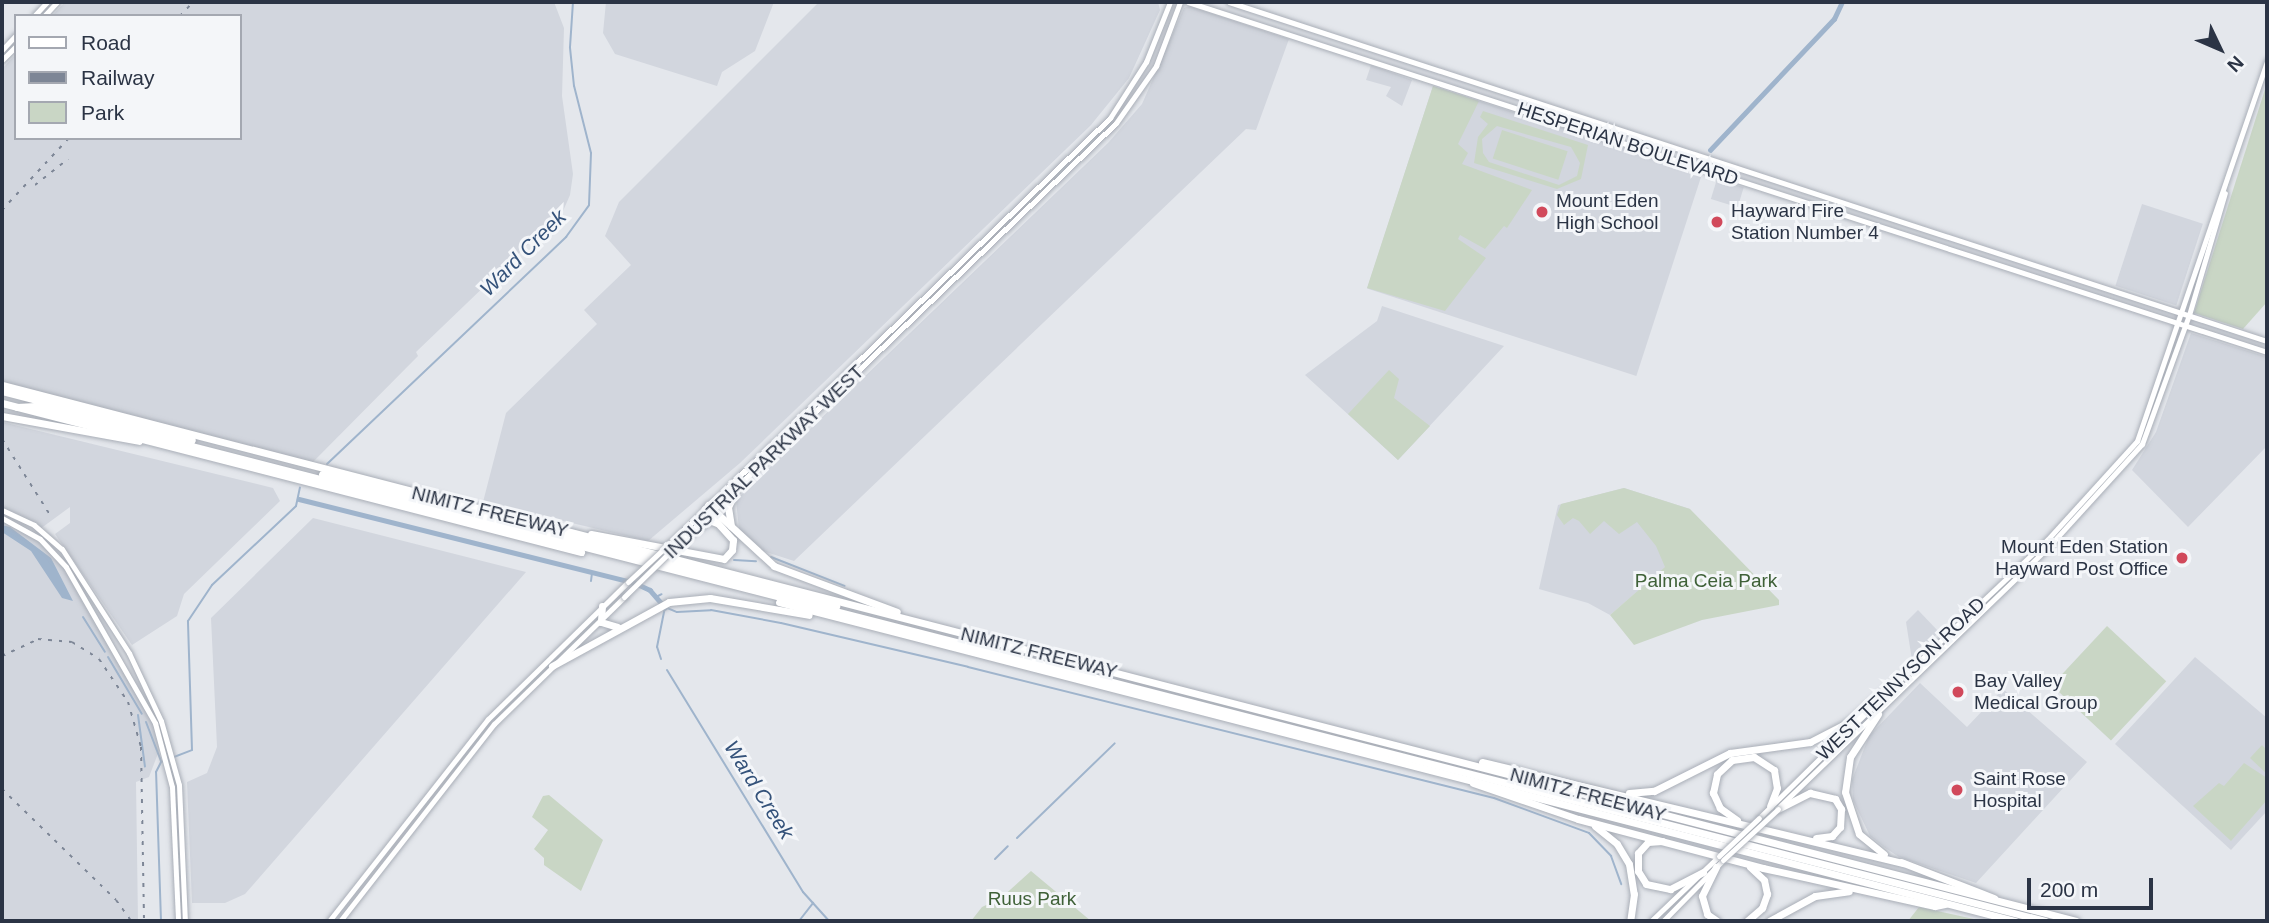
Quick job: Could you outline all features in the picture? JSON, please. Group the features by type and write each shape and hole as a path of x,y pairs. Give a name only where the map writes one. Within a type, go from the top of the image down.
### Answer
{"highway":[{"name":"NIMITZ FREEWAY","path":"2,385 2076,921"},
{"path":"2,391 1395,750 1494,775 1500,772"},
{"name":"NIMITZ FREEWAY","path":"2,403 2015,921"},
{"path":"17,407 35,406 2045,921"},
{"path":"4,416 132,442 143,440"},
{"path":"733,530 728,508 738,486"},
{"path":"559,529 717,560 727,557 734,547 709,509"},
{"path":"709,509 780,569 944,629"},
{"path":"684,537 709,520 721,525"},
{"path":"552,666 651,608 669,602 710,598 854,623"},
{"path":"602,607 600,619 607,626 618,627"},
{"path":"1625,794 1654,790 1730,753 1820,738 1894,685"},
{"path":"1878,714 1850,757 1847,803 1864,840 1903,863"},
{"path":"1374,749 1385,759"},
{"path":"1740,822 1720,808 1713,793 1717,774 1732,760 1754,757 1774,770 1777,788 1774,807 1816,792 1829,796 1841,809 1840,827 1832,836 1786,834"},
{"path":"1472,764 1478,761 1625,794 1903,863 1984,891 2001,902"},
{"path":"1459,777 1578,819 1687,844 1753,869 1766,885 1765,904 1747,921"},
{"path":"1578,819 1606,833 1627,859 1634,889 1630,921"},
{"path":"1687,844 1656,840 1645,845 1636,861 1642,879 1665,890 1703,872"},
{"path":"1723,858 1935,906 1945,903"},
{"path":"1716,867 1702,897 1707,914 1717,921"},
{"path":"1769,921 1826,892 1861,890"}],"main road":[{"name":"INDUSTRIAL PARKWAY WEST","path":"329,921 488,719 615,594 684,537 709,509 738,486 1110,118 1146,62 1170,2"},
{"name":"INDUSTRIAL PARKWAY WEST","path":"340,921 494,724 624,597 709,509 1116,123 1156,66 1180,2"},
{"name":"HESPERIAN BOULEVARD","path":"1188,2 2267,352"},
{"name":"HESPERIAN BOULEVARD","path":"1229,2 2267,341"},
{"path":"2,50 14,37"},
{"path":"1339,49 1358,46"},
{"name":"WEST TENNYSON ROAD","path":"1662,921 1716,867 1759,818 1878,714 2051,544 2142,444 2186,325 2267,61"},
{"name":"WEST TENNYSON ROAD","path":"1651,921 1703,872 1723,858 1894,685 2047,540 2137,441 2225,192"},
{"path":"2,510 34,525 62,549 128,653 165,742 175,786 185,921"},
{"path":"2,518 18,524 55,554 120,655 165,742"},
{"path":"120,655 128,653"},
{"path":"175,786 178,921"}],"shaded area":[{"path":"65,2 554,2 564,28 562,96 573,174 570,195 563,211 416,352 418,356 309,466 2,385 2,69 14,56 14,140 242,140 242,14 54,14"},
{"path":"606,2 774,2 755,51 722,72 717,86 615,54 603,33"},
{"path":"819,2 1158,2 1160,10 1129,78 1091,125 740,463 648,541 483,502 506,413 597,324 584,310 631,265 605,236 619,202"},
{"path":"1189,6 1289,39 1256,130 1246,129 794,561 763,551 739,529 736,500 1108,143 1142,104 1184,8"},
{"path":"1371,65 1412,80 1402,106 1386,96 1391,87 1366,80"},
{"name":"Mount Eden High School","path":"1433,86 1702,173 1636,376 1367,289"},
{"path":"1717,179 1744,187 1738,207 1711,199"},
{"path":"2142,204 2203,224 2176,306 2115,286"},
{"path":"1382,306 1504,346 1398,460 1305,375 1377,321"},
{"path":"2191,333 2267,357 2267,446 2188,527 2132,470 2156,432"},
{"path":"2,422 273,488 280,501 184,594 177,616 132,645 55,534 70,523 70,507 40,529 2,510"},
{"path":"1624,488 1690,509 1697,540 1610,615 1588,603 1539,589 1558,505"},
{"path":"2,518 40,539 66,567 120,655 162,743 149,777 136,782 138,921 2,921"},
{"path":"313,518 526,572 245,894 225,903 192,903 187,782 207,773 217,747 211,618"},
{"path":"1918,610 1939,632 1912,660 1906,622"},
{"path":"2195,657 2267,718 2267,811 2231,850 2115,744"},
{"name":"Saint Rose Hospital","path":"1920,683 1967,727 2003,689 2087,762 1976,883 1899,857 1884,847 1870,836 1853,800 1852,780 1869,736"}],"green space":[{"path":"2267,83 2267,302 2243,329 2194,313"},
{"path":"1433,86 1479,101 1458,144 1468,153 1462,164 1532,190 1507,228 1504,226 1485,249 1460,235 1458,239 1486,258 1445,311 1367,288"},
{"path":"1483,111 1588,145 1581,179 1557,189 1474,163 1478,137 1488,124 1480,117","holes":["1497,126 1571,147 1580,163 1577,176 1559,185 1489,162 1483,153 1482,139"]},
{"path":"1502,130 1568,151 1558,180 1493,159"},
{"path":"1389,370 1399,379 1394,398 1430,426 1398,460 1348,414"},
{"name":"Palma Ceia Park","path":"1624,488 1690,509 1779,600 1779,605 1702,620 1634,645 1610,615 1665,567 1656,546 1637,522 1619,534 1604,521 1590,534 1579,521 1573,518 1564,525 1557,515 1561,504"},
{"path":"2107,626 2166,681 2111,740 2052,685"},
{"path":"2262,745 2267,750 2267,774 2250,758"},
{"path":"2244,763 2267,778 2267,800 2231,841 2193,806 2219,783 2224,786"},
{"path":"549,795 603,840 581,891 544,865 544,858 534,849 548,830 532,817 543,796"},
{"name":"Ruus Park","path":"1031,871 1091,921 971,921 982,907 1001,898"},
{"path":"1919,907 1983,921 1908,921"}],"water":[{"path":"2,525 10,527 51,558 73,601 62,598 31,551 2,532"}],"waterway":[{"name":"Ward Creek","path":"327,464 566,237 589,205 591,153 574,86 570,47 573,2"},
{"path":"1710,150 1834,19 1842,2"},
{"path":"161,921 156,772 161,762 192,750 188,621 212,585 296,506 300,487"},
{"name":"Ward Creek","path":"299,499 633,582 650,590 665,607"},
{"path":"771,557 845,586"},
{"path":"734,560 756,561"},
{"path":"591,581 592,573"},
{"path":"658,596 662,594"},
{"path":"661,659 657,647 665,607 677,612 711,610 781,623 1494,798 1589,833 1611,856 1621,884"},
{"path":"83,617 105,652"},
{"path":"108,657 142,714"},
{"name":"Ward Creek","path":"667,670 803,892 829,921"},
{"path":"138,715 145,767"},
{"path":"146,722 161,761"},
{"path":"1017,838 1115,743"},
{"path":"995,859 1008,846"},
{"path":"799,921 813,903"}],"railway":[{"path":"182,14 193,2"},
{"path":"2,210 67,140"},
{"path":"35,185 68,159"},
{"path":"2,439 50,515"},
{"path":"2,656 38,639 72,642 99,659 128,702 141,747 144,921"},
{"path":"2,789 116,900 131,921"}],"place":[{"name":"Mount Eden High School","path":"1542,212"},
{"name":"Hayward Fire Station Number 4","path":"1717,222"},
{"name":"Mount Eden Station Hayward Post Office","path":"2182,558"},
{"name":"Bay Valley Medical Group","path":"1958,692"},
{"name":"Saint Rose Hospital","path":"1957,790"}]}
